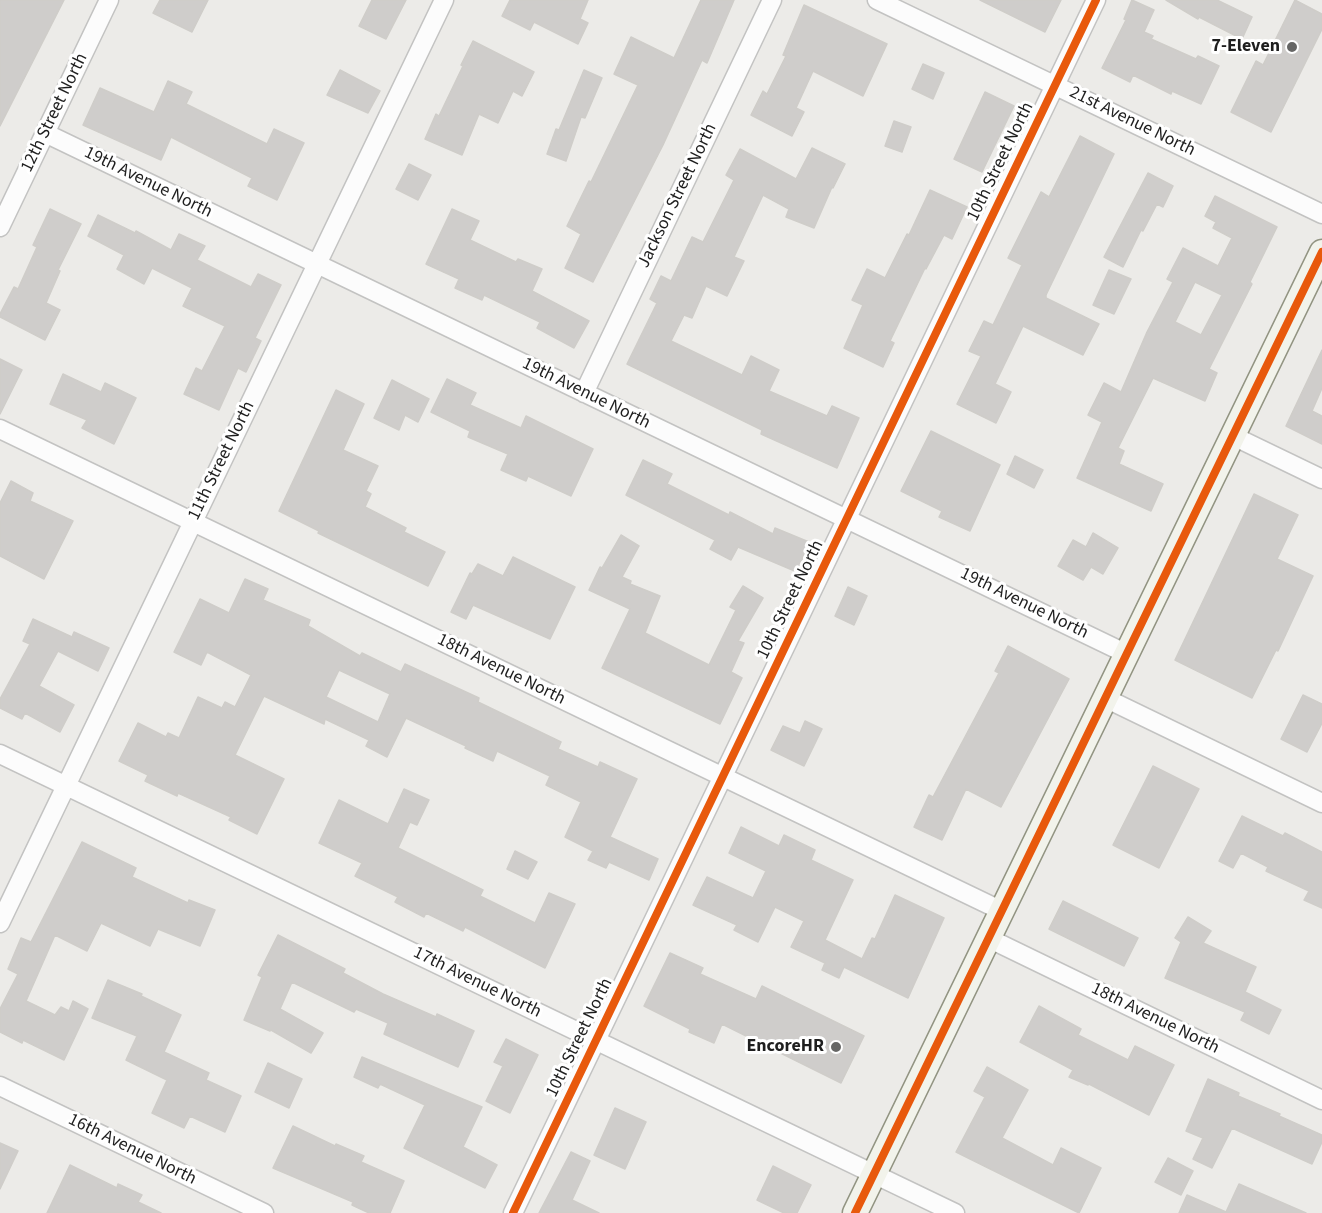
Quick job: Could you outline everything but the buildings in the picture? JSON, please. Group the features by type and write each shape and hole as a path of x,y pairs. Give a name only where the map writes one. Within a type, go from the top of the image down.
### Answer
{"main road":[{"path":"855,1213 1322,252"}],"street":[{"name":"12th Street North","path":"0,227 109,0"},
{"name":"11th Street North","path":"0,922 444,0"},
{"name":"Jackson Street North","path":"584,393 772,0"},
{"name":"21st Avenue North","path":"877,0 1322,214"},
{"name":"10th Street North","path":"513,1213 1096,0"},
{"name":"19th Avenue North","path":"45,133 1127,654"},
{"name":"18th Avenue North","path":"0,429 1002,911"},
{"path":"1233,436 1322,479"},
{"path":"1105,698 1322,803"},
{"name":"17th Avenue North","path":"0,754 955,1213"},
{"name":"18th Avenue North","path":"988,939 1322,1100"},
{"name":"16th Avenue North","path":"0,1086 264,1213"}],"cycle path":[{"path":"513,1213 1096,0"},
{"path":"855,1213 1322,252"}],"place":[{"name":"7-Eleven","path":"1292,47"},
{"name":"EncoreHR","path":"836,1047"}]}
